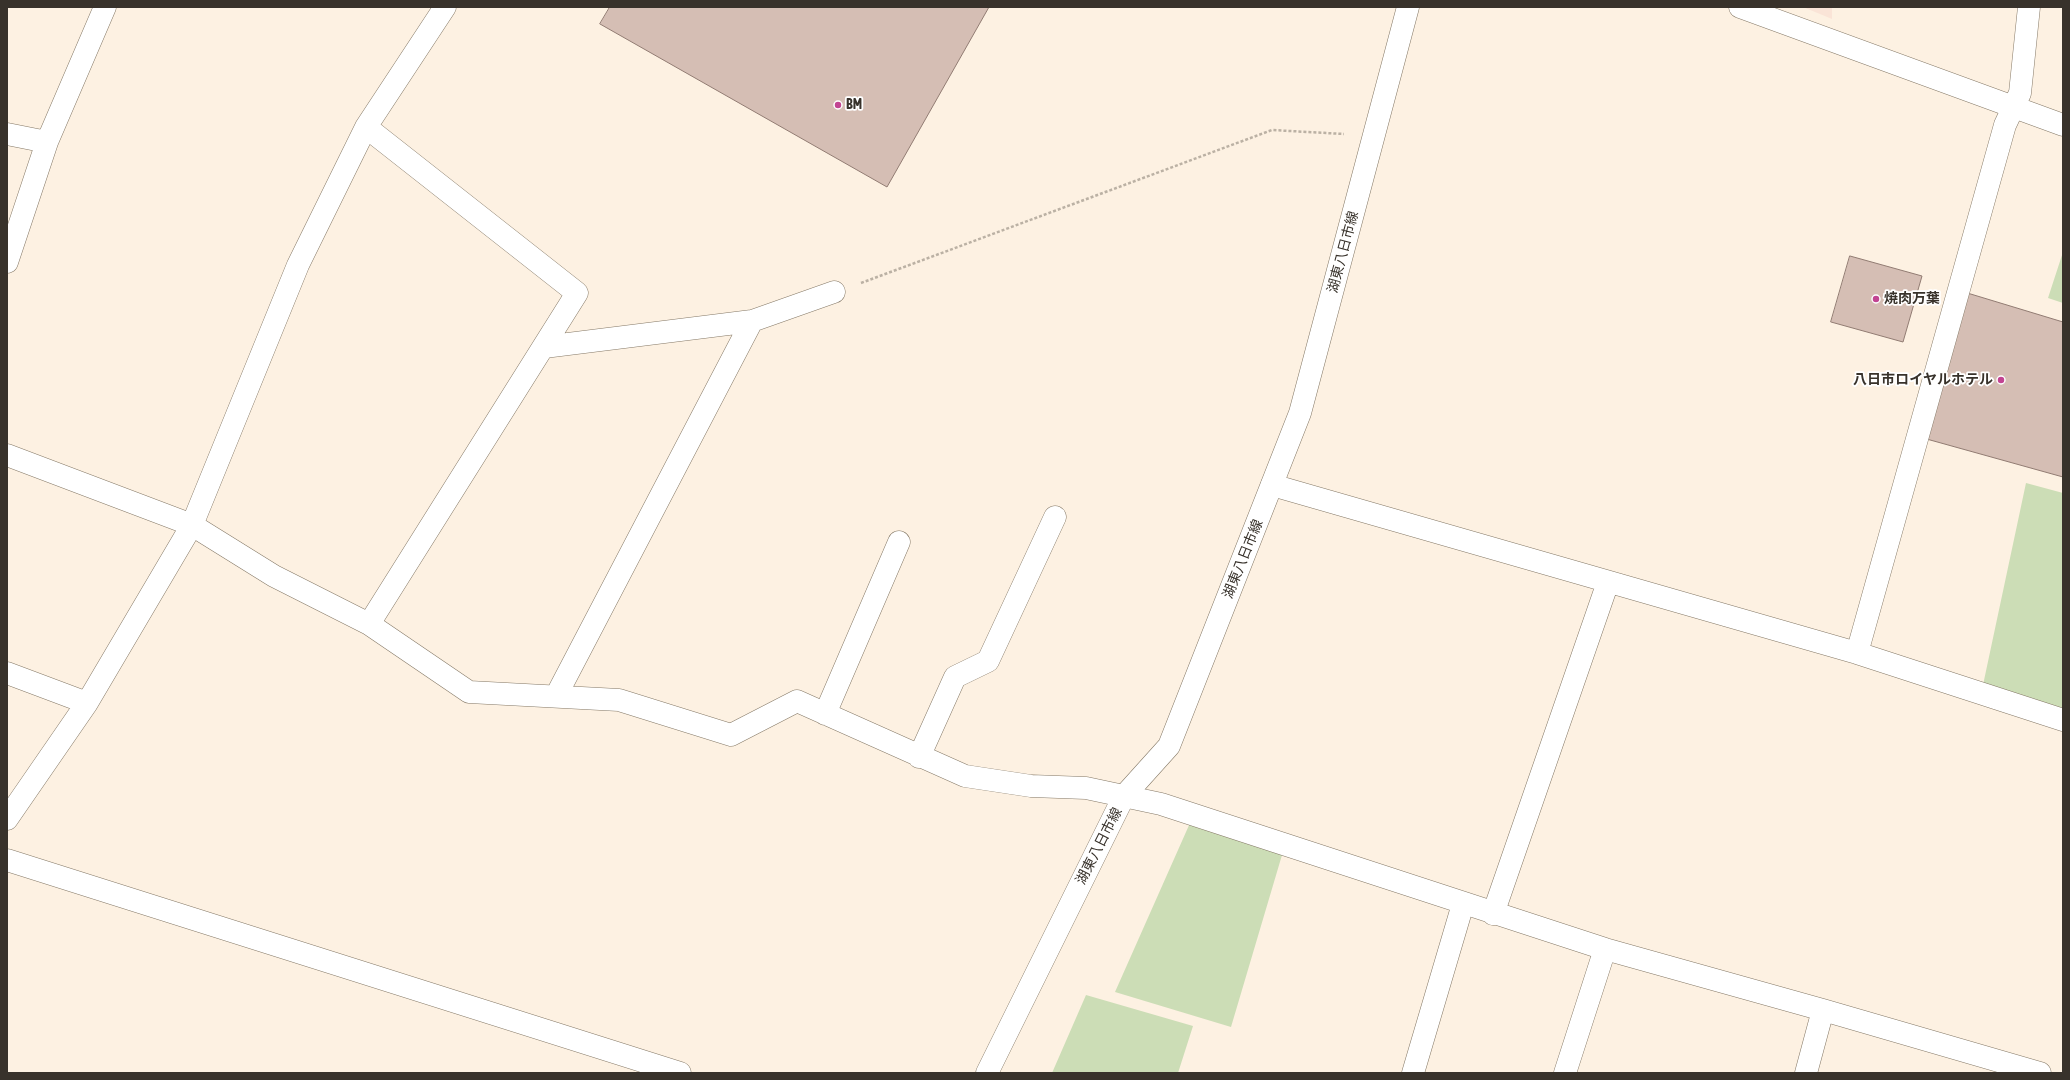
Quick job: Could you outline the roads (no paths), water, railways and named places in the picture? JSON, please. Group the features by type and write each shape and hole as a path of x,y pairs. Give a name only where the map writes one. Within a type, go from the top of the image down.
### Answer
{"street":[{"path":"7,262 47,142 105,7"},
{"path":"7,819 87,703 192,525 298,265 366,127 445,7"},
{"name":"湖東八日市線","path":"987,1073 1124,796 1169,746 1300,413 1408,7"},
{"path":"1740,7 2063,125"},
{"path":"1857,653 2005,125 2020,94 2029,7"},
{"path":"366,127 577,293 369,624"},
{"path":"7,134 47,142"},
{"path":"544,347 752,321 834,292"},
{"path":"556,696 752,321"},
{"path":"7,455 192,525 274,576 369,624 469,692 619,700 731,735 797,701 919,757 965,776 1031,786 1086,788 1161,804 1493,914 1605,949 1824,1010 2040,1073"},
{"path":"1272,485 1857,653 2063,720"},
{"path":"919,757 955,677 988,661 1055,517"},
{"path":"825,714 898,542"},
{"path":"1493,914 1608,582"},
{"path":"7,673 87,703"},
{"path":"7,860 680,1073"},
{"path":"1413,1073 1463,904"},
{"path":"1565,1073 1605,949"},
{"path":"1806,1073 1824,1010"}],"place":[{"name":"BM","path":"838,105"},
{"name":"焼肉万葉","path":"1876,299"},
{"name":"八日市ロイヤルホテル","path":"2001,380"}]}
